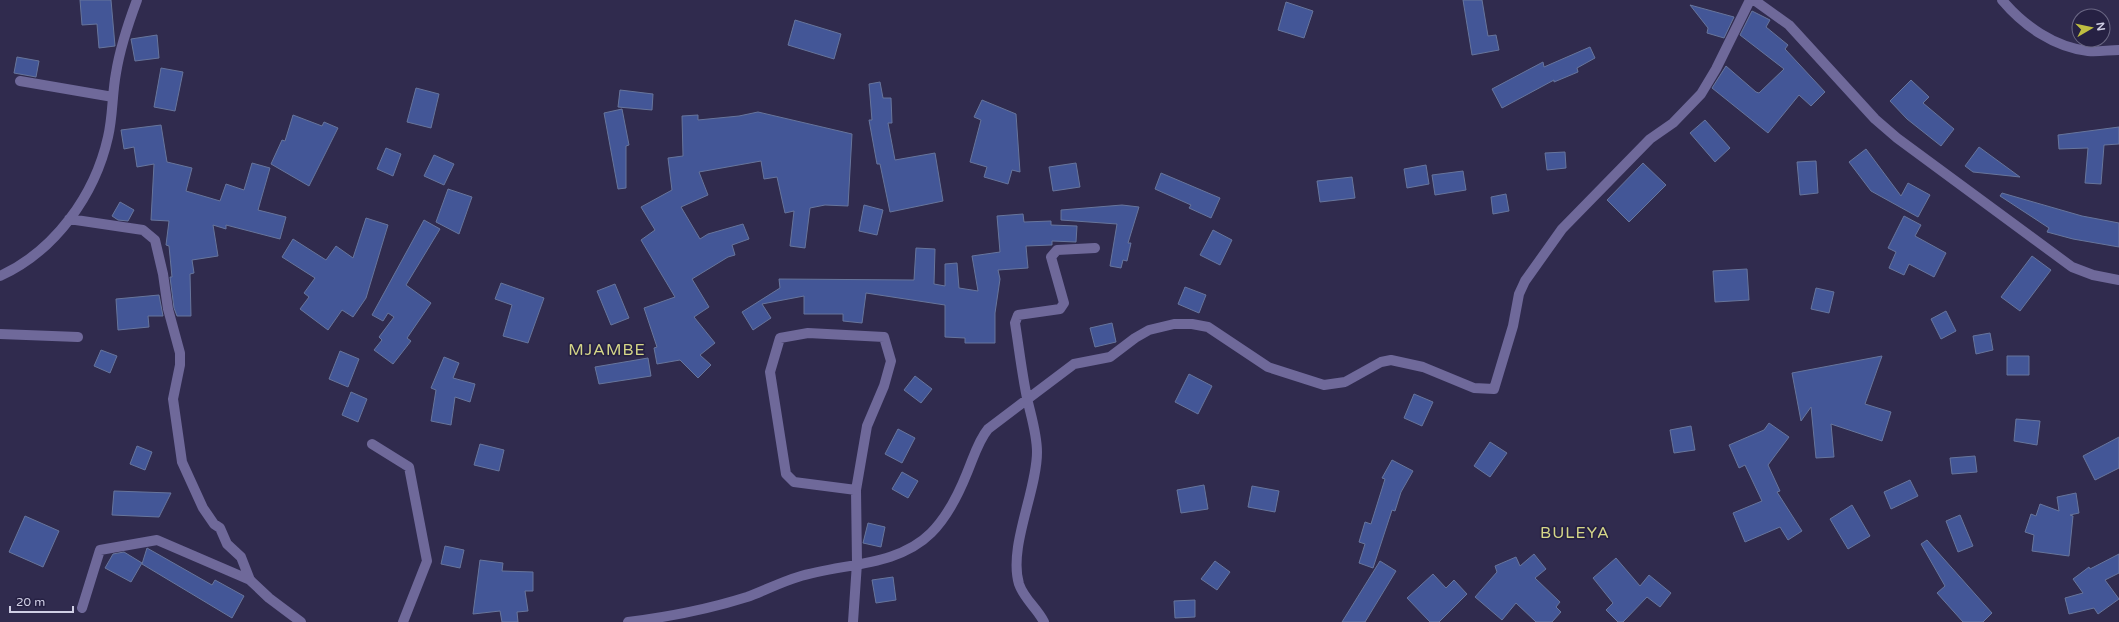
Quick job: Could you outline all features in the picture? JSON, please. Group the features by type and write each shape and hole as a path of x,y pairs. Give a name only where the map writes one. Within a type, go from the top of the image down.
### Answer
{"street":[{"path":"0,276 44,248 64,228 90,188 104,153 121,50 137,0"},
{"path":"628,622 714,606 747,597 798,577 857,563 893,557 907,551 927,537 940,521 953,501 984,434 1027,398 1074,364 1110,357 1134,338 1149,330 1174,324 1192,324 1208,327 1268,367 1324,385 1345,382 1381,362 1391,360 1423,366 1474,388 1494,389 1512,326 1519,294 1525,281 1562,229 1650,139 1673,122 1701,94 1716,70 1750,0"},
{"path":"1754,0 1789,24 1875,119 1897,138 2072,267 2092,275 2119,280"},
{"path":"2002,0 2038,34 2054,42 2088,51 2119,50"},
{"path":"20,81 113,97"},
{"path":"69,219 143,230 154,240 163,274 168,309 180,353 180,364 173,399 182,462 203,508 214,524 220,528 227,544 241,557 250,580"},
{"path":"1044,622 1038,611 1026,599 1019,583 1017,557 1037,454 1036,436 1027,398 1015,323 1018,315 1060,309 1064,303 1051,257 1057,250 1095,248"},
{"path":"853,622 857,563 856,490 867,426 884,386 891,361 884,337 808,333 780,338 770,372 786,474 794,482 856,490"},
{"path":"0,334 78,337"},
{"path":"372,444 410,467 427,561 403,622"},
{"path":"82,608 100,550 157,540 250,580 268,598 301,622"}],"building":[{"path":"80,0 111,0 115,46 99,48 97,24 82,25"},
{"path":"1463,0 1482,0 1488,36 1496,35 1499,50 1472,55"},
{"path":"1286,2 1313,11 1304,38 1278,30"},
{"path":"1690,5 1734,17 1724,38 1707,33 1708,28"},
{"path":"1752,11 1770,20 1766,27 1788,45 1785,49 1825,92 1811,106 1799,95 1768,133 1712,88 1726,66 1759,93 1784,69 1740,35"},
{"path":"795,20 841,34 834,59 788,45"},
{"path":"157,35 159,58 135,61 131,39"},
{"path":"1590,47 1595,58 1577,68 1578,72 1554,82 1554,80 1502,108 1492,89 1543,62 1544,67"},
{"path":"17,57 39,61 36,77 14,73"},
{"path":"161,68 183,72 175,111 154,107"},
{"path":"1911,80 1929,97 1923,103 1954,129 1941,146 1907,119 1890,101"},
{"path":"880,82 883,98 891,98 892,123 888,123 895,160 935,153 943,201 890,212 880,164 877,164 869,120 872,120 869,84"},
{"path":"416,88 439,94 431,128 407,122"},
{"path":"620,90 653,94 652,110 618,107"},
{"path":"982,100 1016,114 1020,172 1012,170 1008,184 984,177 987,167 970,162 981,120 974,117"},
{"path":"622,109 629,145 626,146 626,188 618,189 604,113"},
{"path":"758,112 852,134 848,206 825,205 810,208 805,248 790,246 794,211 785,213 777,177 764,179 761,161 699,172 708,195 681,207 700,239 708,234 743,224 749,239 732,245 735,255 728,257 692,279 709,307 694,317 715,343 700,355 711,365 698,378 680,360 657,364 654,348 657,347 644,308 675,297 641,240 655,230 641,207 672,190 668,158 683,156 682,116 698,115 698,120 739,116"},
{"path":"293,115 322,126 324,122 338,128 309,186 271,164 282,140 285,141"},
{"path":"1705,120 1730,148 1715,162 1690,133"},
{"path":"161,125 167,162 192,168 186,191 220,201 226,184 244,190 252,163 270,168 258,210 286,217 280,239 226,225 226,229 213,225 218,256 192,260 194,273 190,274 191,316 177,316 174,308 170,277 172,277 169,246 166,245 169,221 151,220 154,164 137,167 134,147 124,149 121,130"},
{"path":"2119,127 2119,144 2104,145 2101,184 2085,183 2088,148 2059,149 2058,135"},
{"path":"1979,147 2020,177 1973,172 1965,166"},
{"path":"386,148 401,154 393,176 377,169"},
{"path":"1866,149 1901,196 1908,183 1930,195 1918,217 1871,191 1849,162"},
{"path":"1565,152 1566,168 1547,170 1545,153"},
{"path":"434,155 454,164 444,185 424,176"},
{"path":"1816,161 1818,193 1800,195 1797,162"},
{"path":"1076,163 1080,187 1053,191 1049,167"},
{"path":"1643,163 1666,185 1629,222 1607,200"},
{"path":"1426,165 1429,184 1407,188 1404,169"},
{"path":"1463,171 1466,190 1435,195 1432,175"},
{"path":"1161,173 1220,198 1211,218 1189,208 1191,205 1155,189"},
{"path":"1352,177 1355,198 1320,202 1317,181"},
{"path":"448,189 472,197 459,234 436,222"},
{"path":"2002,193 2082,216 2119,223 2119,247 2073,239 2047,232 2049,228 2000,196"},
{"path":"1506,194 1509,211 1493,214 1491,197"},
{"path":"120,202 134,210 128,221 118,220 112,216"},
{"path":"864,205 883,210 877,235 859,231"},
{"path":"1122,205 1139,207 1128,243 1131,243 1127,261 1123,260 1121,268 1110,266 1117,224 1061,220 1061,210"},
{"path":"1023,214 1024,222 1051,221 1051,225 1077,226 1076,242 1052,241 1052,245 1026,246 1028,268 998,270 1000,279 995,313 995,343 965,343 965,338 945,337 945,305 866,293 862,323 843,321 843,314 804,314 804,296 762,304 771,318 753,330 742,312 780,288 779,279 914,280 916,248 935,249 934,284 945,286 945,264 957,263 959,288 978,291 972,256 1000,252 997,216"},
{"path":"1904,216 1921,225 1915,236 1946,253 1934,277 1909,264 1904,275 1889,268 1896,252 1888,248"},
{"path":"366,218 388,225 366,298 353,317 342,310 328,330 300,309 309,297 304,293 315,278 282,257 293,239 326,260 336,246 353,258"},
{"path":"424,220 440,229 406,285 431,303 407,338 411,341 393,364 374,350 382,340 379,337 394,317 388,313 383,321 372,315"},
{"path":"1213,230 1232,240 1220,265 1200,255"},
{"path":"2032,256 2051,270 2020,311 2001,297"},
{"path":"1747,269 1749,300 1715,302 1713,271"},
{"path":"501,283 544,298 528,343 503,336 512,305 495,299"},
{"path":"615,284 629,318 611,325 597,291"},
{"path":"1185,287 1206,295 1199,313 1178,304"},
{"path":"1816,288 1834,292 1829,313 1811,309"},
{"path":"159,295 163,316 148,316 149,327 118,330 116,299"},
{"path":"1946,311 1956,331 1941,339 1931,319"},
{"path":"1112,323 1116,342 1095,347 1090,328"},
{"path":"1990,333 1993,350 1976,354 1973,336"},
{"path":"101,350 117,356 110,373 94,366"},
{"path":"340,351 359,359 348,387 329,379"},
{"path":"1882,356 1865,404 1891,412 1882,441 1831,424 1834,457 1816,458 1811,407 1801,421 1792,373"},
{"path":"2007,356 2029,356 2029,375 2007,375"},
{"path":"444,357 459,363 453,378 475,384 470,402 455,397 451,425 431,421 436,390 431,388"},
{"path":"648,358 651,376 599,384 595,367"},
{"path":"1189,374 1212,386 1198,414 1175,402"},
{"path":"915,376 932,389 921,403 904,390"},
{"path":"351,392 367,399 358,422 342,415"},
{"path":"1414,394 1433,402 1422,426 1404,418"},
{"path":"2016,419 2040,421 2037,445 2014,441"},
{"path":"1769,423 1789,437 1768,465 1780,491 1777,492 1802,531 1788,540 1780,527 1745,542 1733,513 1762,501 1745,465 1739,468 1729,445 1764,430"},
{"path":"1691,426 1695,450 1674,453 1670,430"},
{"path":"898,429 915,438 902,463 885,454"},
{"path":"2119,437 2119,468 2095,480 2083,456"},
{"path":"1490,442 1507,453 1490,477 1474,466"},
{"path":"480,444 504,450 499,471 474,465"},
{"path":"137,446 152,452 145,470 130,464"},
{"path":"1975,456 1977,472 1952,474 1950,458"},
{"path":"1392,460 1413,471 1401,492 1395,511 1392,510 1373,568 1359,563 1365,544 1359,542 1365,522 1371,524 1385,479 1382,478"},
{"path":"902,472 918,481 908,498 892,489"},
{"path":"1910,480 1918,496 1891,509 1884,492"},
{"path":"1204,485 1208,509 1181,513 1177,490"},
{"path":"1252,486 1279,491 1275,512 1248,507"},
{"path":"114,491 171,493 159,517 112,515"},
{"path":"2076,493 2079,513 2070,515 2073,516 2069,556 2032,551 2034,535 2025,532 2031,514 2036,516 2040,504 2059,511 2057,497"},
{"path":"1852,505 1870,536 1848,549 1830,519"},
{"path":"1960,515 1973,546 1958,552 1946,521"},
{"path":"25,516 59,531 43,567 9,552"},
{"path":"868,523 885,527 881,547 863,543"},
{"path":"1927,540 1992,613 1983,622 1963,622 1937,593 1945,586 1921,544"},
{"path":"445,546 464,550 460,568 441,564"},
{"path":"147,548 212,585 215,580 244,596 232,618 142,564"},
{"path":"124,552 142,563 131,582 105,568 113,554"},
{"path":"1534,554 1546,569 1535,578 1560,602 1556,607 1561,612 1552,622 1536,622 1516,603 1502,620 1475,597 1497,572 1495,566 1516,557 1520,566"},
{"path":"2119,554 2119,573 2105,580 2119,599 2098,614 2094,608 2069,614 2065,598 2083,593 2073,579 2089,567 2090,569"},
{"path":"1616,558 1640,586 1649,575 1671,593 1660,607 1647,597 1623,622 1618,622 1606,610 1613,603 1593,578"},
{"path":"480,560 503,563 502,571 533,572 533,591 525,591 528,611 517,612 518,622 502,622 500,611 473,614"},
{"path":"1215,561 1230,572 1217,590 1201,579"},
{"path":"1380,561 1396,571 1365,622 1342,622"},
{"path":"1433,574 1446,588 1454,580 1467,594 1439,622 1430,622 1407,598"},
{"path":"893,577 896,600 876,603 872,580"},
{"path":"1195,600 1195,617 1175,618 1174,601"}],"district":[{"name":"MJAMBE","path":"607,350"},
{"name":"BULEYA","path":"1575,533"}]}
